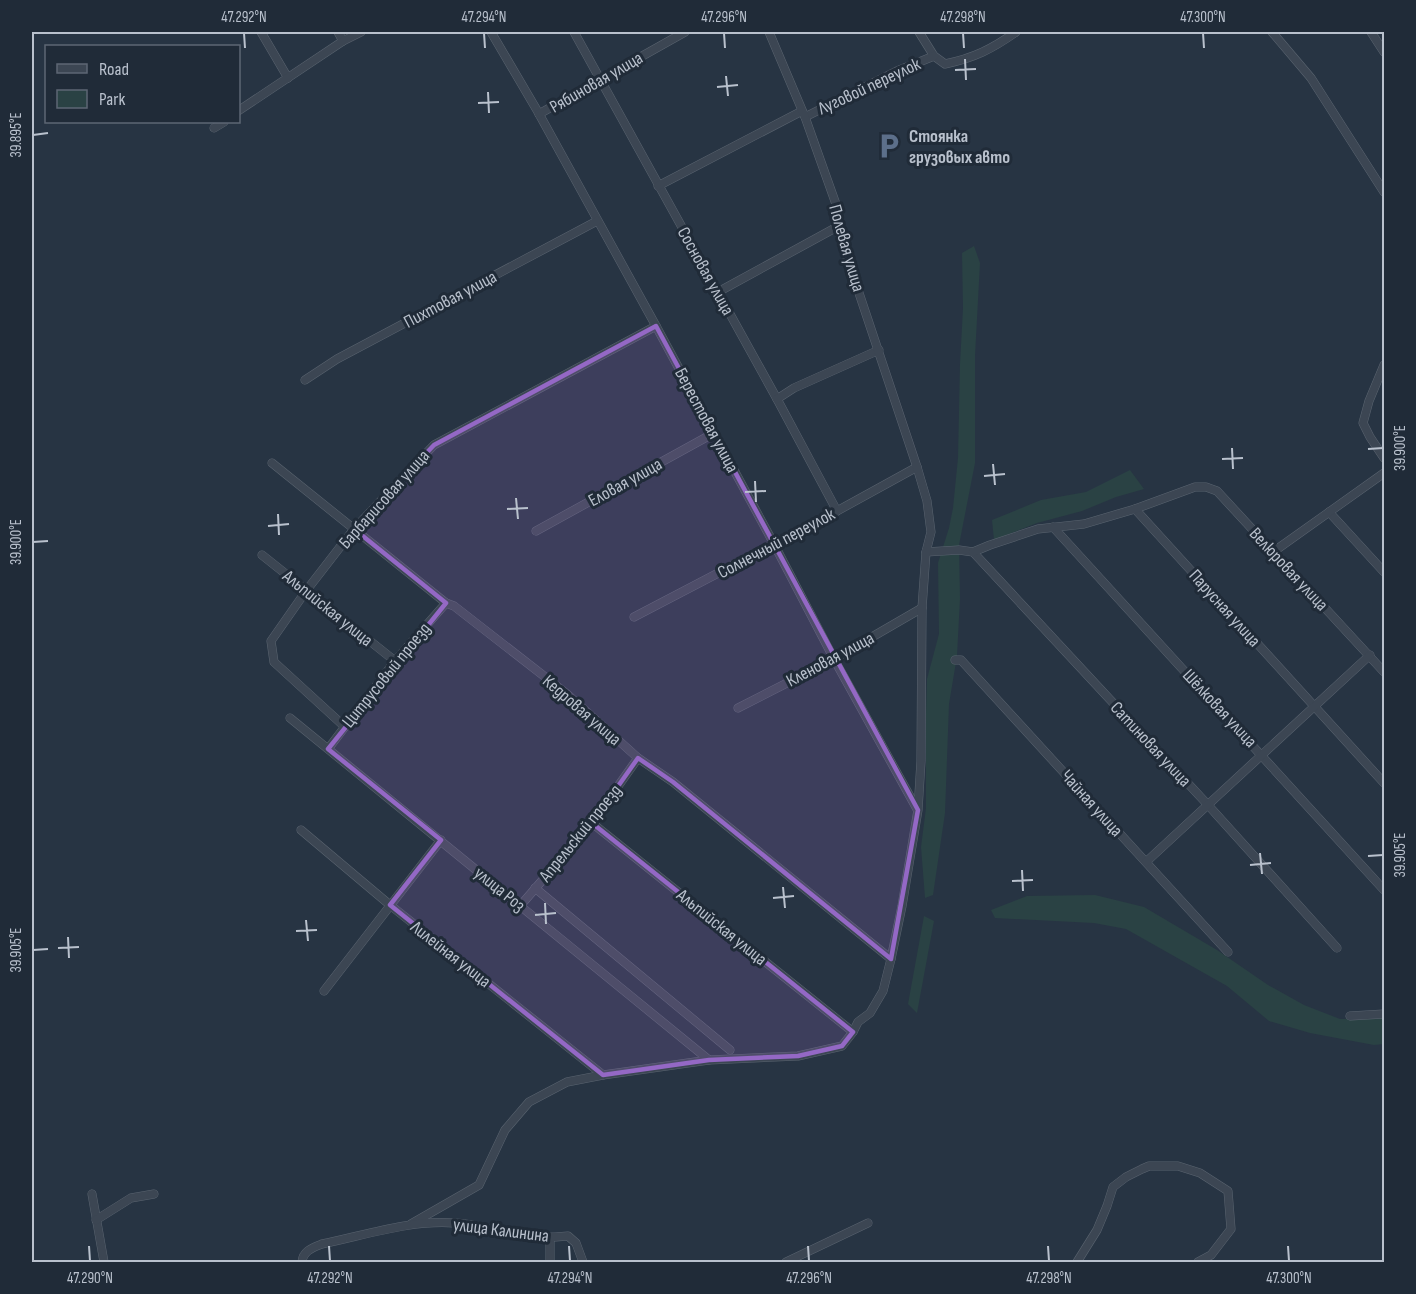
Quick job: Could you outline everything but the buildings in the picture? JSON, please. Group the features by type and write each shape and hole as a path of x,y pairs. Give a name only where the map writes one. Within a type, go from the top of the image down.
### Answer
{"street":[{"path":"261,32 288,78"},
{"path":"338,32 343,41"},
{"path":"240,110 343,41 361,32"},
{"name":"Берестовая улица","path":"491,32 656,326 834,659 918,810"},
{"name":"Сосновая улица","path":"574,32 837,511"},
{"name":"Рябиновая улица","path":"539,114 685,32"},
{"name":"Полевая улица","path":"411,1224 479,1185 506,1130 529,1102 567,1082 709,1060 798,1056 842,1046 858,1022 870,1013 883,991 902,906 918,810 921,761 922,608 926,552 931,532 927,501 917,467 837,227 837,207 804,114 769,32"},
{"path":"919,32 934,56 945,64 986,51 1016,32"},
{"path":"1272,32 1311,78 1384,192"},
{"path":"1371,32 1384,52"},
{"name":"Луговой переулок","path":"804,114 934,56"},
{"path":"658,186 804,114"},
{"path":"214,128 222,123"},
{"name":"Пихтовая улица","path":"305,380 337,359 597,221"},
{"path":"718,292 837,227"},
{"name":"Барбарисовая улица","path":"345,727 274,662 271,641 354,529 435,444 656,326"},
{"path":"777,399 794,388 879,350"},
{"path":"1384,365 1363,423 1384,458"},
{"name":"Еловая улица","path":"536,531 714,433"},
{"name":"Кедровая улица","path":"272,463 446,603 454,606 567,694 638,759 673,782 891,959"},
{"name":"Солнечный переулок","path":"634,617 917,467"},
{"path":"1273,552 1384,473"},
{"name":"Велюровая улица","path":"1135,509 1195,487 1206,487 1217,491 1384,672"},
{"path":"926,552 959,550 973,552 990,544 1038,529 1084,524 1135,509"},
{"name":"Парусная улица","path":"1135,509 1384,783"},
{"path":"1329,512 1384,572"},
{"name":"Шёлковая улица","path":"1053,527 1384,890"},
{"name":"Сатиновая улица","path":"973,552 1337,948"},
{"name":"Альпийская улица","path":"262,555 394,661"},
{"name":"Цитрусовый проезд","path":"328,749 394,661 446,603"},
{"name":"Кленовая улица","path":"738,708 834,659 922,608"},
{"path":"1146,862 1370,655"},
{"name":"Чайная улица","path":"955,660 961,660 1228,952"},
{"name":"улица Роз","path":"290,718 709,1060"},
{"name":"Апрельский проезд","path":"520,906 592,823 638,759"},
{"name":"Альпийская улица","path":"592,823 853,1032"},
{"name":"Лилейная улица","path":"301,830 390,905 603,1075"},
{"path":"324,991 441,840"},
{"name":"улица Роз","path":"535,888 730,1050"},
{"path":"1350,1016 1384,1014"},
{"path":"1077,1263 1097,1230 1113,1187 1126,1177 1149,1166 1178,1166 1200,1173 1228,1191 1230,1229 1211,1255 1198,1263"},
{"path":"92,1194 104,1263"},
{"path":"96,1220 131,1198 154,1194"},
{"name":"улица Калинина","path":"302,1261 308,1250 322,1244 411,1224 454,1222 510,1234 550,1238 568,1236 576,1243 583,1263"},
{"path":"786,1263 868,1223"},
{"path":"550,1238 550,1263"}],"highlighted area":[{"path":"656,326 918,810 891,959 673,782 638,758 592,823 853,1032 842,1046 798,1056 709,1060 603,1075 390,905 441,840 328,749 446,603 354,529 434,445"}],"green space":[{"path":"974,246 980,263 975,356 975,463 959,545 960,599 957,656 949,704 945,813 933,895 925,898 921,847 926,808 927,679 939,634 938,563 953,508 958,458 963,308 962,253"},
{"path":"1130,470 1144,489 1116,497 1082,511 1037,523 994,540 992,520 1041,500 1086,492"},
{"path":"1095,895 1144,907 1304,1005 1340,1019 1384,1018 1384,1044 1374,1045 1310,1033 1269,1021 1227,986 1126,929 1094,923 995,918 991,910 1027,896"},
{"path":"924,916 934,921 917,1013 908,1004"}],"place":[{"name":"Стоянка грузовых авто","path":"889,146"}]}
